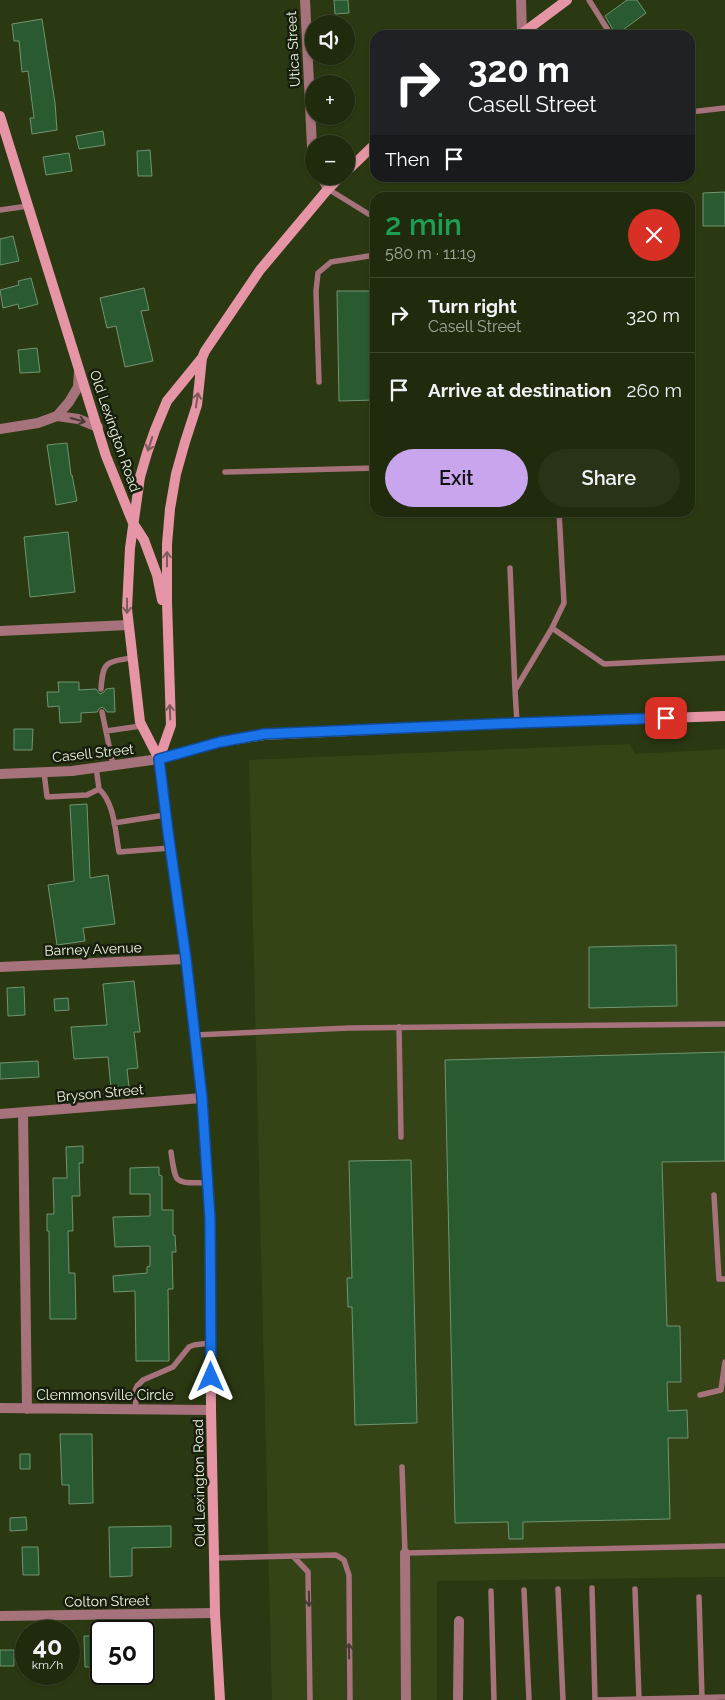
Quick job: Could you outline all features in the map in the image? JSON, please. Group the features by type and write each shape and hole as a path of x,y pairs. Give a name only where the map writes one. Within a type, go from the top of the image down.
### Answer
{"main road":[{"path":"526,30 567,0"},
{"name":"Old Lexington Road","path":"0,116 106,456 134,523 130,548 128,625 141,726 159,759 186,959 202,1098 210,1219 210,1344 215,1612 220,1700"},
{"path":"355,163 370,149"},
{"path":"167,625 157,575 144,540 134,523 140,477 155,430 167,401 202,358 260,270 332,185"},
{"path":"167,625 167,544 170,509 178,466 197,405 202,358"},
{"name":"Old Lexington Road","path":"159,759 171,725 167,625"},
{"name":"Casell Street","path":"159,759 220,742 264,734 725,716"}],"street":[{"name":"Utica Street","path":"305,0 313,135"},
{"path":"521,0 521,30"},
{"path":"326,185 328,189"},
{"path":"0,429 38,423 57,416 69,402 78,387 80,368"},
{"path":"57,416 78,420 98,427"},
{"path":"0,631 128,625"},
{"name":"Casell Street","path":"0,774 44,772 159,759"},
{"name":"Barney Avenue","path":"0,967 186,959"},
{"name":"Bryson Street","path":"0,1114 202,1098"},
{"path":"23,1112 27,1409"},
{"name":"Clemmonsville Circle","path":"0,1408 211,1410"},
{"path":"405,1553 406,1700"},
{"name":"Colton Street","path":"0,1616 215,1612"},
{"path":"458,1700 459,1621"}],"lane":[{"path":"589,0 608,30"},
{"path":"695,111 725,108"},
{"path":"328,189 370,215"},
{"path":"0,210 28,206"},
{"path":"319,382 316,291 318,273 331,262 370,256"},
{"path":"225,472 370,468"},
{"path":"516,690 552,628 564,603 559,517"},
{"path":"510,568 517,723"},
{"path":"552,628 604,664 725,658"},
{"path":"101,689 103,670 107,664 113,660 132,658"},
{"path":"102,712 113,765"},
{"path":"106,731 141,726"},
{"path":"96,767 98,789 106,796 114,823 119,852 170,848"},
{"path":"44,772 47,797 87,795 98,789"},
{"path":"114,823 166,815"},
{"path":"194,1034 399,1027 725,1024"},
{"path":"399,1027 401,1137"},
{"path":"171,1152 177,1180 207,1183"},
{"path":"714,1195 719,1279 725,1279"},
{"path":"136,1409 135,1391 143,1380 173,1367 189,1347 210,1344"},
{"path":"700,1395 721,1390 725,1362"},
{"path":"402,1466 405,1553 725,1546"},
{"path":"214,1558 336,1555 344,1560 349,1575 350,1700"},
{"path":"293,1556 308,1572 310,1700"},
{"path":"592,1588 596,1700 725,1697"},
{"path":"558,1589 563,1700"},
{"path":"635,1589 638,1699"},
{"path":"524,1590 529,1700"},
{"path":"491,1591 494,1700"},
{"path":"699,1597 702,1698"}],"shaded area":[{"path":"630,744 635,754 725,749 725,1577 437,1581 437,1700 272,1700 249,760"}],"building":[{"path":"334,0 348,0 349,13 335,14"},
{"path":"627,0 637,0 646,13 623,30 613,30 605,16"},
{"path":"42,19 55,103 57,130 32,134 30,118 34,118 28,71 22,72 19,41 14,41 12,24"},
{"path":"103,131 105,145 79,149 76,136"},
{"path":"150,150 152,176 138,176 137,151"},
{"path":"69,153 72,171 46,175 43,157"},
{"path":"725,192 725,226 703,226 703,193"},
{"path":"13,236 19,261 0,265 0,239"},
{"path":"31,278 38,304 19,309 18,304 3,308 0,290 19,285 18,281"},
{"path":"144,288 149,310 141,311 153,361 125,367 116,326 107,328 100,298"},
{"path":"337,291 370,291 370,400 339,401"},
{"path":"37,348 40,372 20,373 18,350"},
{"path":"67,443 77,501 56,505 47,445"},
{"path":"68,532 75,592 30,597 24,537"},
{"path":"58,682 79,682 79,690 96,689 100,694 106,689 114,688 115,712 107,712 102,707 97,712 81,713 81,722 60,723 59,706 48,707 47,692 59,692"},
{"path":"14,729 33,729 32,750 14,750"},
{"path":"87,804 90,878 108,875 115,924 83,928 85,941 57,945 48,885 74,881 70,805"},
{"path":"676,945 677,1006 589,1008 589,947"},
{"path":"134,981 140,1032 134,1032 138,1068 127,1069 129,1087 111,1089 108,1057 74,1059 71,1027 107,1025 103,984"},
{"path":"24,987 25,1015 8,1016 7,988"},
{"path":"68,998 69,1010 55,1011 54,999"},
{"path":"725,1052 725,1161 662,1162 667,1326 680,1326 681,1382 667,1382 668,1411 687,1410 688,1438 668,1438 670,1519 523,1522 523,1539 509,1539 508,1522 455,1523 445,1060"},
{"path":"38,1061 39,1077 0,1079 0,1063"},
{"path":"83,1146 83,1163 79,1163 80,1196 72,1196 73,1231 68,1231 69,1273 75,1273 76,1319 50,1319 49,1231 47,1231 47,1214 54,1214 53,1178 67,1178 66,1147"},
{"path":"411,1160 417,1423 355,1425 352,1307 348,1307 347,1278 352,1278 349,1161"},
{"path":"159,1167 159,1175 162,1176 162,1210 173,1210 173,1235 175,1235 176,1252 172,1252 173,1289 168,1289 169,1361 136,1361 135,1291 114,1292 113,1276 147,1273 147,1267 150,1266 150,1246 115,1247 113,1217 150,1216 150,1194 130,1194 130,1168"},
{"path":"60,1434 92,1434 93,1503 69,1504 69,1485 62,1485"},
{"path":"20,1454 30,1454 30,1469 20,1469"},
{"path":"26,1517 27,1530 10,1531 10,1518"},
{"path":"171,1526 171,1547 132,1548 132,1576 110,1577 109,1527"},
{"path":"22,1547 38,1547 39,1575 23,1575"},
{"path":"84,1636 90,1636 90,1667 85,1667"},
{"path":"0,1650 14,1650 14,1666 0,1666"}],"route":[{"path":"211,1377 210,1219 202,1098 186,959 159,759 220,742 264,734 666,718"}]}
